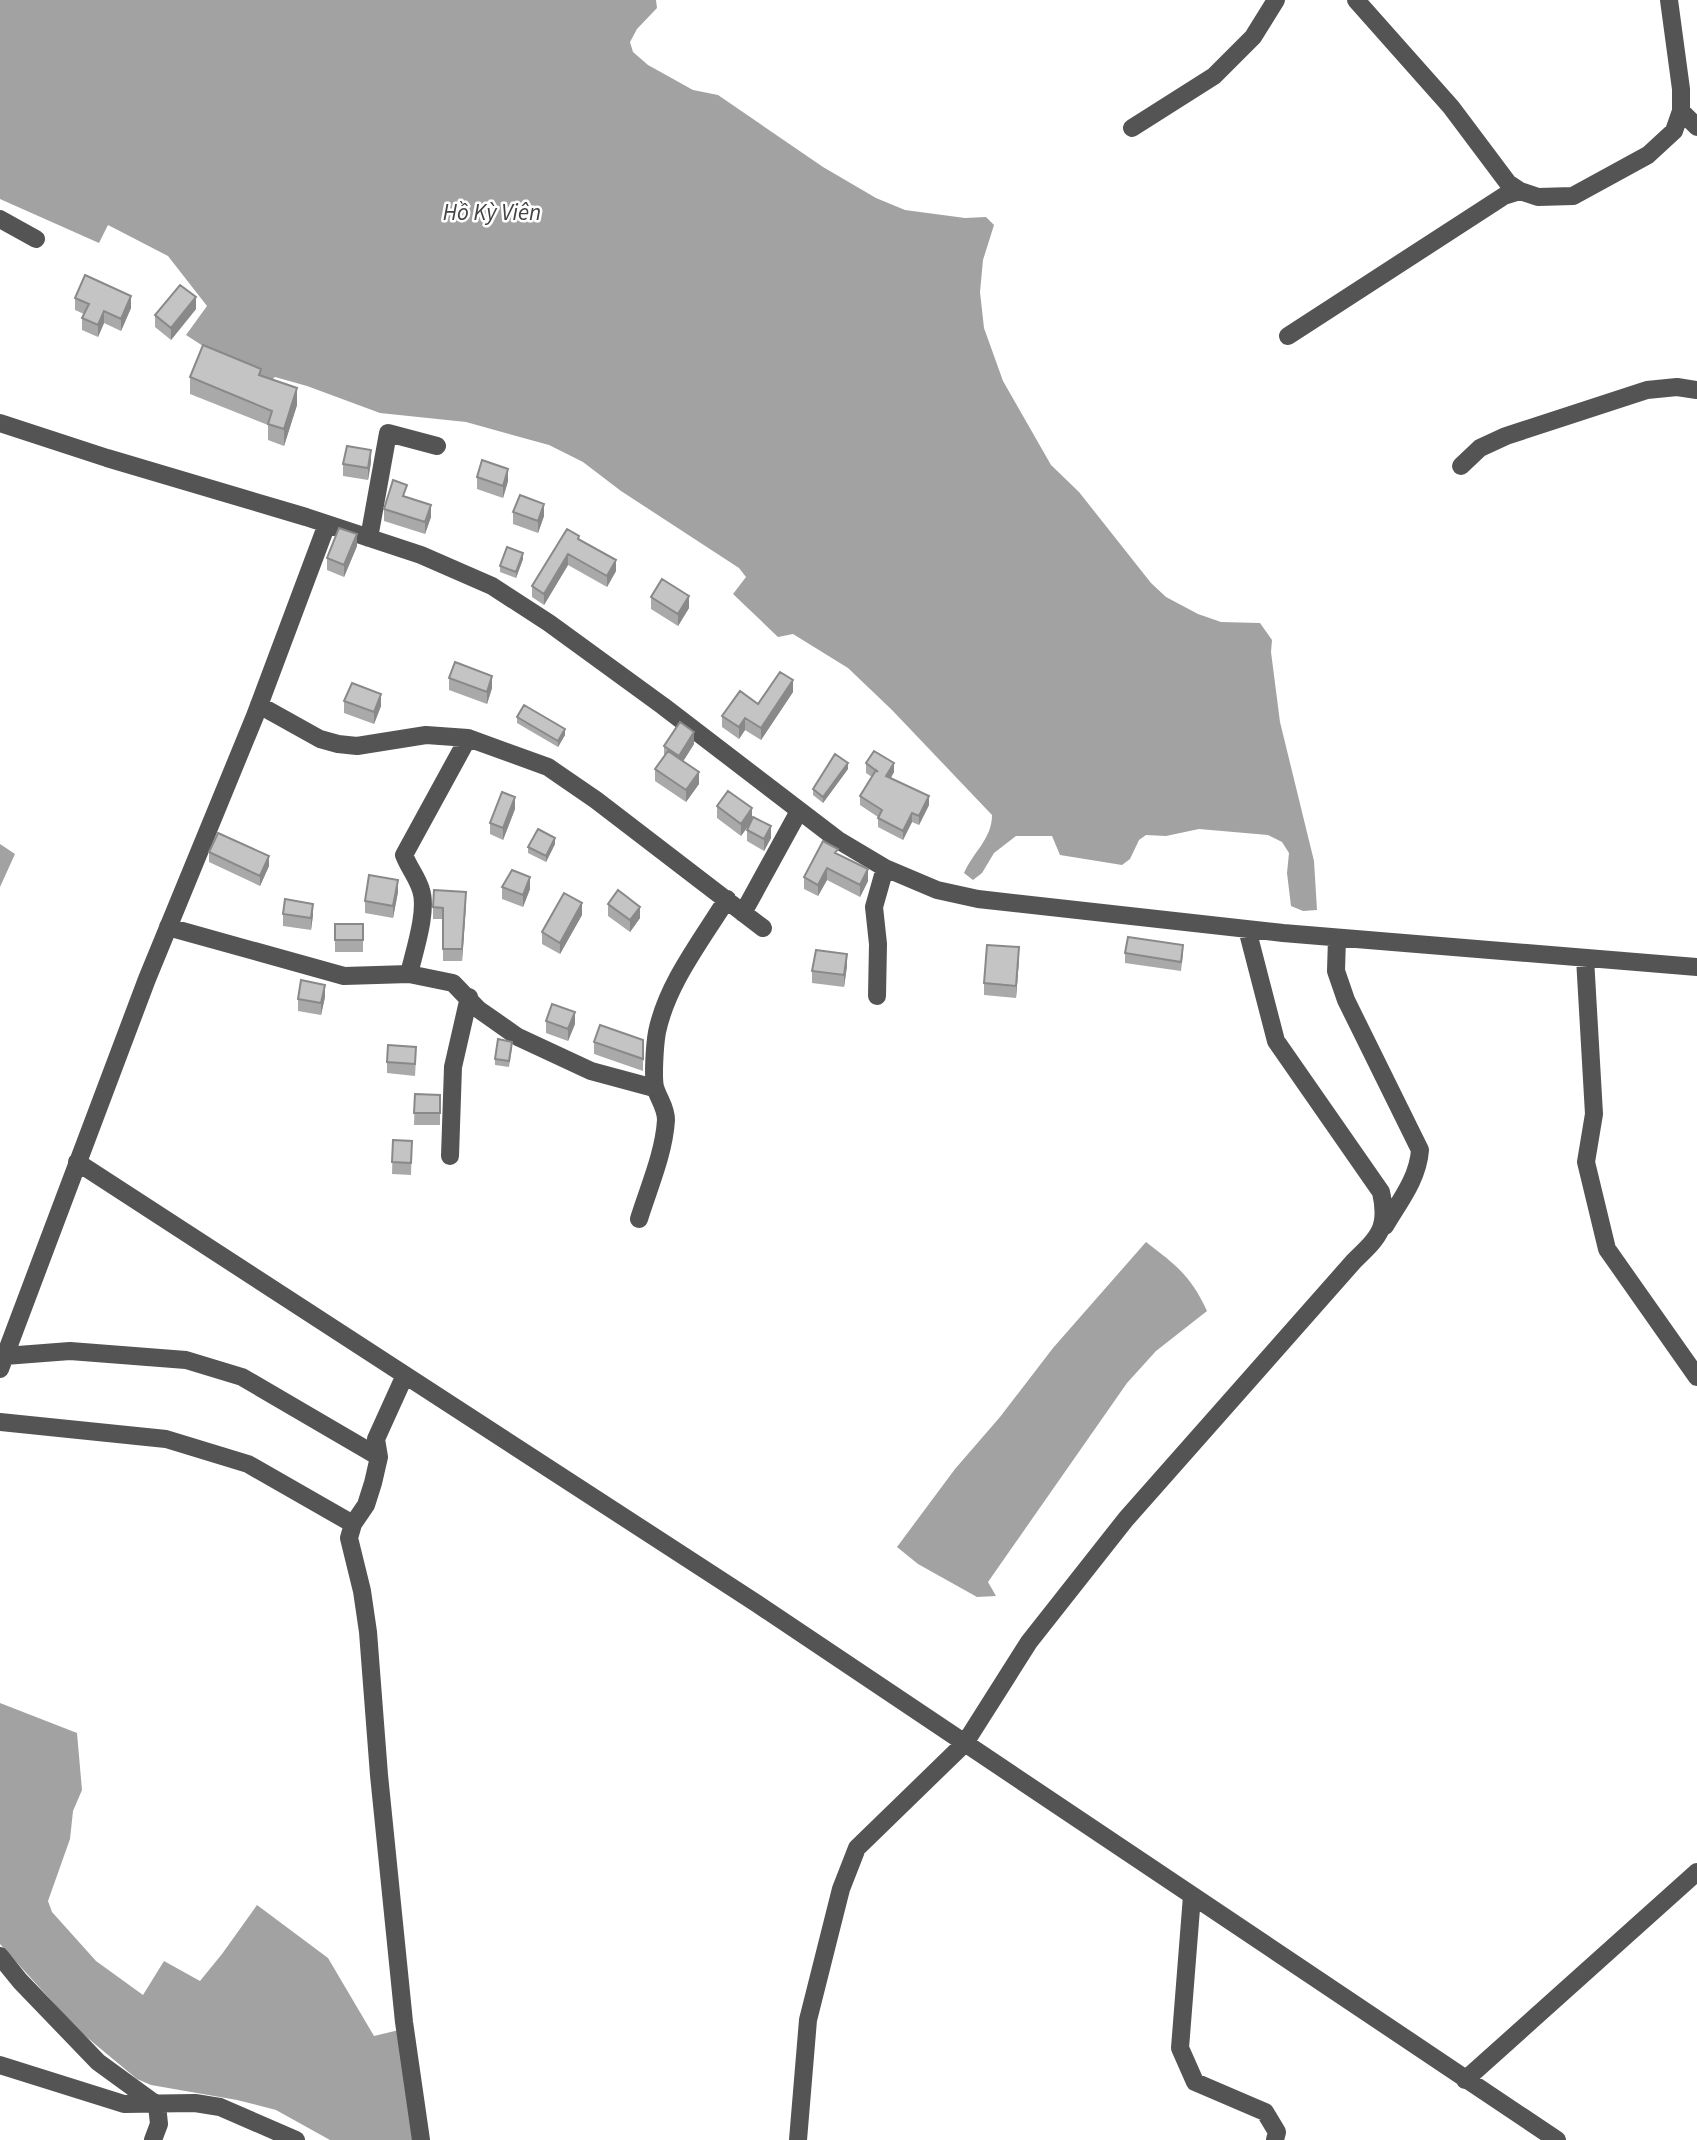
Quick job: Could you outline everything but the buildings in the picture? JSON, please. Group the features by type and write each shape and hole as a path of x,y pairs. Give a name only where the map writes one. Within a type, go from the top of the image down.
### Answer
{"street":[{"path":"1132,128 1214,76 1253,37 1276,0"},
{"path":"1356,0 1451,107 1508,183 1520,191 1538,197 1573,196 1648,155 1674,131 1681,111 1681,89 1669,0"},
{"path":"1681,111 1697,127"},
{"path":"1288,336 1504,196 1520,191"},
{"path":"0,219 36,239"},
{"path":"1461,466 1480,448 1506,436 1647,390 1677,387 1697,390"},
{"path":"0,423 421,555 492,586 622,676 838,840 886,868 937,890 978,899 1247,929 1697,967"},
{"path":"369,538 388,433 437,446"},
{"path":"327,524 259,705 77,1162 2,1362 70,1351 186,1360 242,1377 379,1457"},
{"path":"259,705 320,739 338,744 357,746 426,735 468,738 548,767 596,800 763,928"},
{"path":"409,974 422,913 422,894 404,855 468,738"},
{"path":"743,912 799,811"},
{"path":"877,996 878,944 874,906 886,868"},
{"path":"639,1219 663,1141 666,1121 665,1110 654,1088 656,1035 662,1010 683,969 727,900"},
{"path":"168,928 344,976 409,974 453,983 478,1009 518,1037 591,1071 654,1088"},
{"path":"1247,929 1276,1041 1381,1192 1383,1229"},
{"path":"798,2140 808,2020 841,1889 857,1848 965,1743 1029,1642 1126,1519 1377,1238 1419,1165 1420,1150 1346,1000 1336,971 1337,938"},
{"path":"1585,958 1594,1114 1586,1162 1607,1248 1697,1377"},
{"path":"450,1156 453,1067 468,997"},
{"path":"77,1162 756,1603 1557,2140"},
{"path":"405,1375 376,1438 379,1457 366,1505 353,1524 349,1538 362,1591 368,1632 379,1775 400,1981 422,2140"},
{"path":"0,1422 166,1440 248,1464 353,1524"},
{"path":"1465,2080 1697,1872"},
{"path":"1192,1896 1180,2048 1195,2082 1265,2112 1277,2132 1275,2140"},
{"path":"0,1956 20,1981 98,2062 157,2105 159,2124 153,2140"},
{"path":"0,2065 124,2104 195,2103 220,2107 296,2140"}],"water":[{"name":"Hồ Kỳ Viên","path":"0,0 656,0 657,8 637,29 630,42 633,52 648,65 693,90 718,95 823,167 876,198 905,210 965,218 986,217 994,225 983,260 980,292 984,328 1003,381 1051,465 1079,492 1151,583 1166,597 1198,614 1221,622 1260,623 1272,640 1271,652 1280,722 1314,861 1317,910 1303,911 1291,906 1287,873 1289,853 1282,842 1268,835 1199,829 1166,836 1146,835 1139,840 1130,859 1122,865 1060,855 1052,836 1016,836 994,853 982,873 973,880 964,873 986,838 992,815 848,668 793,634 778,637 733,594 746,577 739,568 621,491 583,462 549,445 466,422 380,413 275,377 265,386 186,335 207,306 168,256 108,225 99,243 0,199"},
{"path":"0,844 15,854 0,887"},
{"path":"1146,1242 1182,1272 1207,1311 1156,1351 1127,1383 988,1582 996,1596 977,1597 918,1564 897,1547 955,1469 1000,1417 1053,1348"},
{"path":"0,1703 77,1733 82,1790 73,1811 70,1839 48,1901 52,1912 96,1961 143,1995 164,1961 200,1981 257,1905 328,1958 374,2036 399,2030 414,2140 330,2140 276,2110 237,2100 151,2085 137,2079 78,2030 0,1944"}]}
